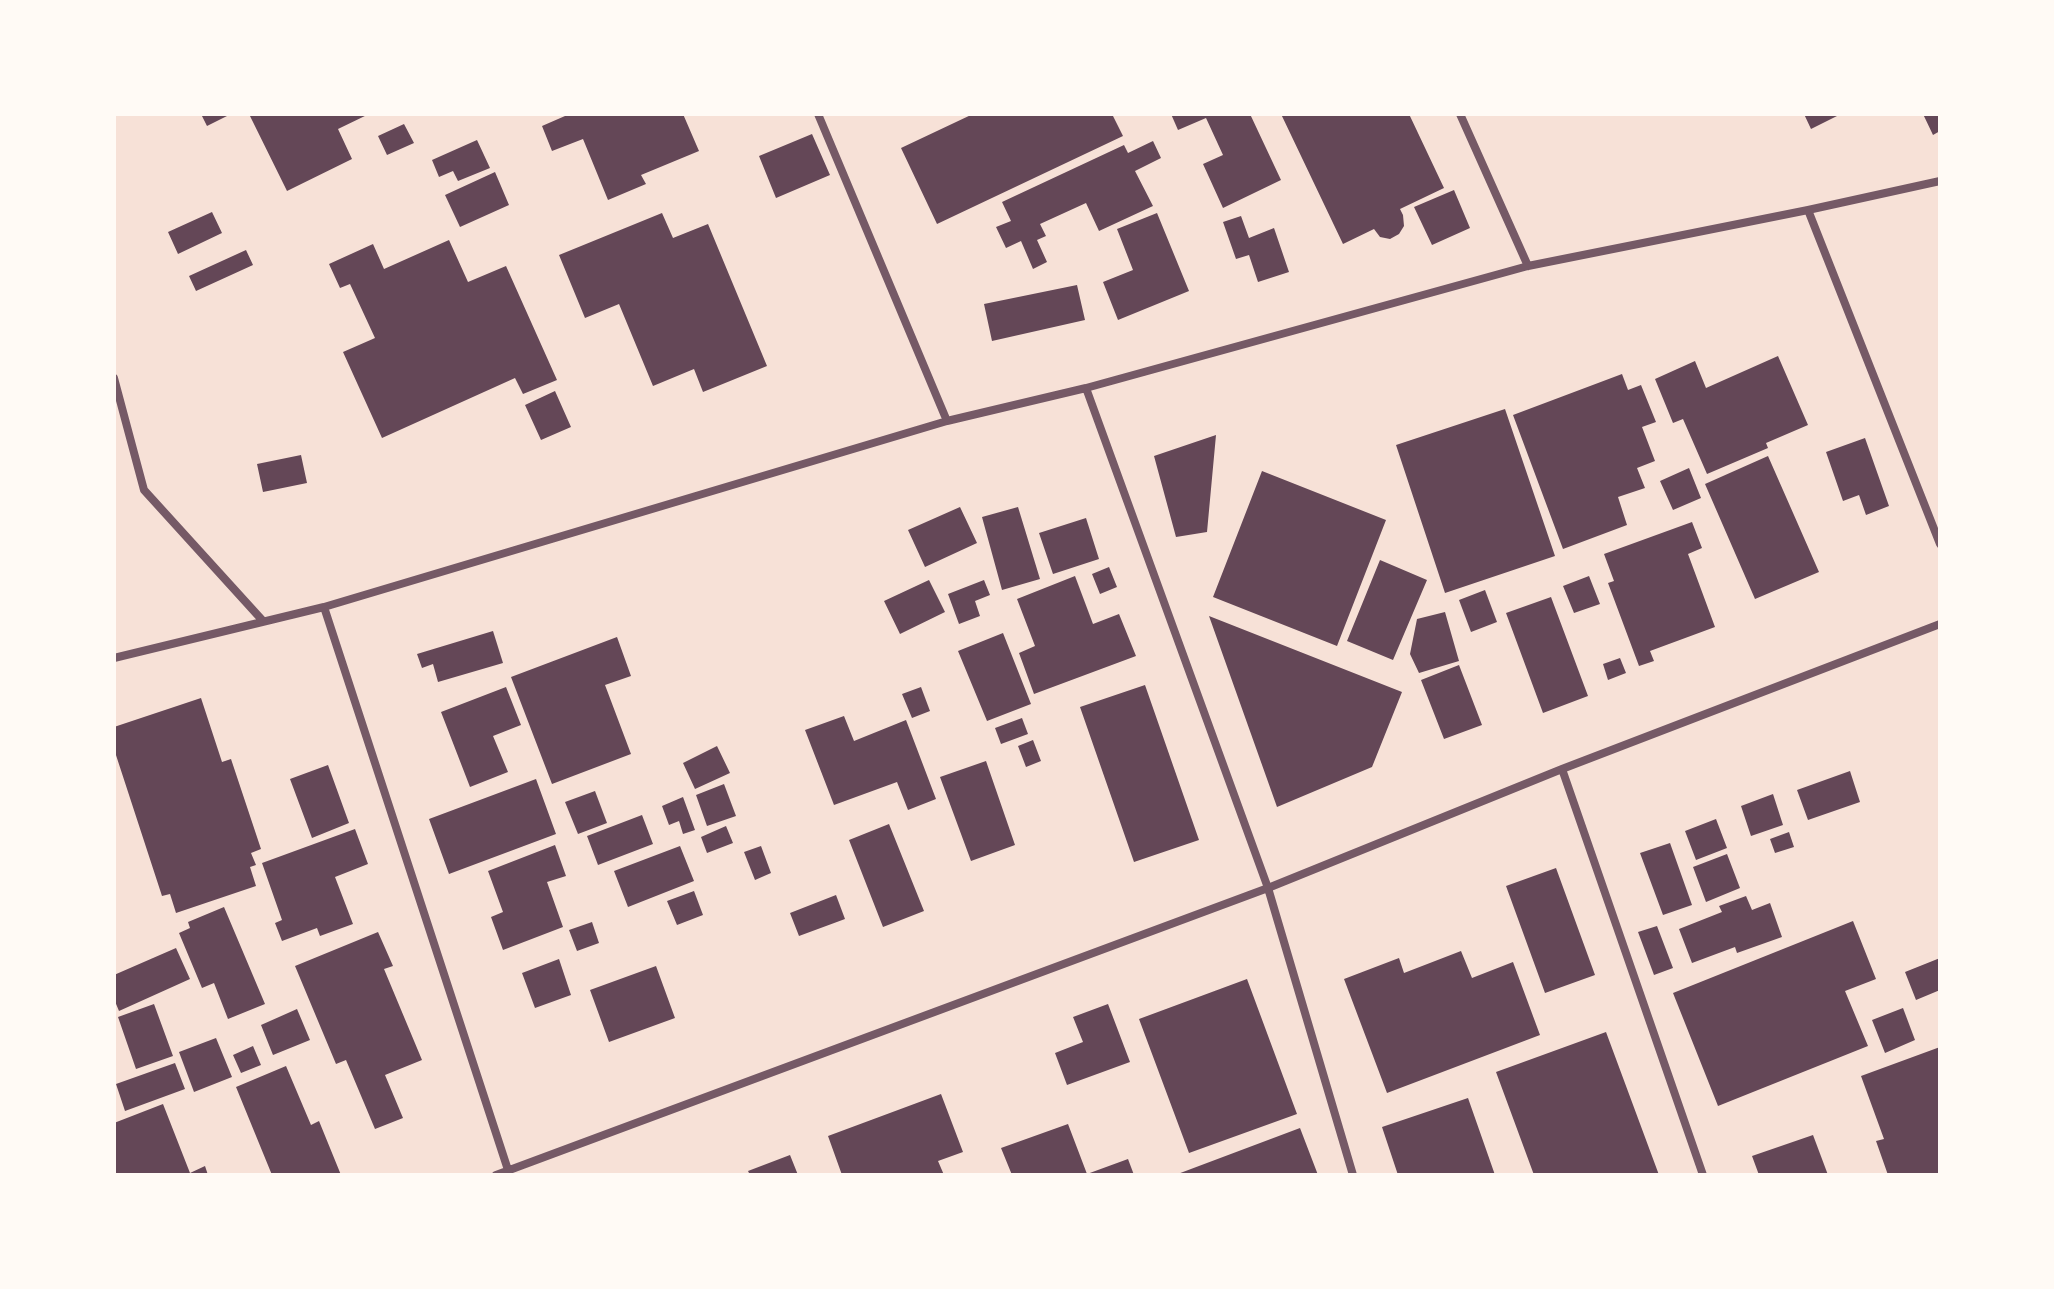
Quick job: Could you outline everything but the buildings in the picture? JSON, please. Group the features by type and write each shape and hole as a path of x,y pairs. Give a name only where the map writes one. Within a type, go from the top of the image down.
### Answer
{"street":[{"path":"818,114 947,421"},
{"path":"1460,114 1528,266"},
{"path":"114,658 324,607 947,421 1086,388 1528,266 1940,181"},
{"path":"1808,210 1940,544"},
{"path":"114,378 144,490 263,621"},
{"path":"1086,388 1268,888 1353,1175"},
{"path":"324,607 509,1173"},
{"path":"496,1175 509,1173 1268,888 1562,769 1940,624"},
{"path":"1562,769 1703,1175"}]}
